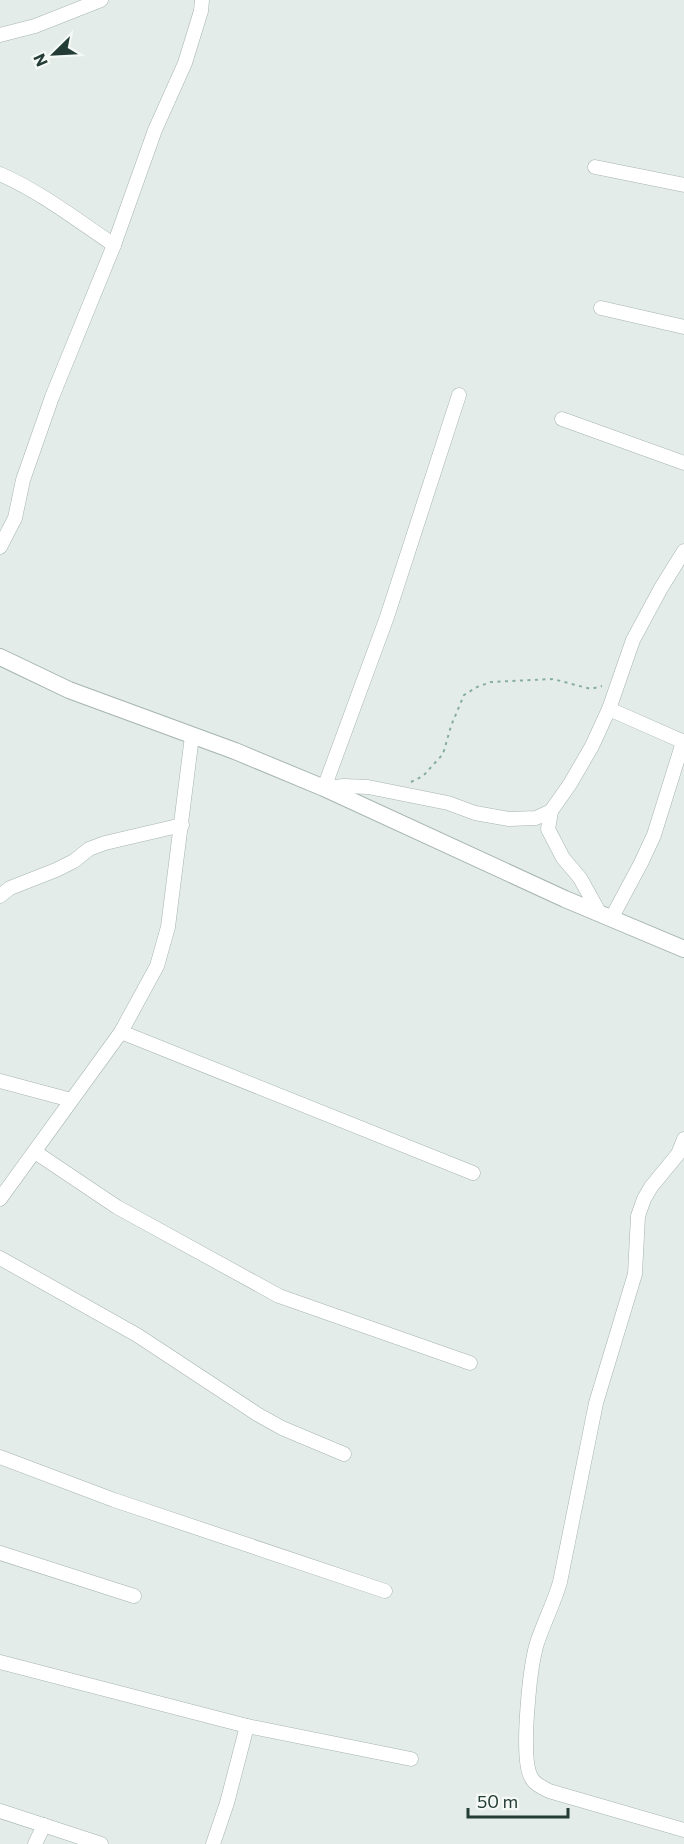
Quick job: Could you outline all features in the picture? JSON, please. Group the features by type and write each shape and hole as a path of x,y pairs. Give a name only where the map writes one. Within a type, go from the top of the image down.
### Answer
{"street":[{"path":"0,34 35,26 101,0"},
{"path":"0,547 15,518 22,480 52,397 114,245 155,130 185,63 194,36 199,1"},
{"path":"595,167 684,185"},
{"path":"0,174 36,193 114,245"},
{"path":"601,308 684,327"},
{"path":"324,788 387,617 459,395"},
{"path":"562,419 684,462"},
{"path":"605,916 580,878 563,858 548,830 551,811 592,746 609,709 633,640 684,551"},
{"path":"0,657 69,690 235,751 324,788 477,859 684,949"},
{"path":"605,916 641,863 654,835 684,742 609,709"},
{"path":"0,1199 121,1032 157,966 168,927 192,736"},
{"path":"324,788 356,787 386,791 448,803 475,813 509,819 536,818 551,811"},
{"path":"0,896 10,888 74,861 88,849 182,825"},
{"path":"121,1032 473,1173"},
{"path":"0,1082 71,1100"},
{"path":"684,1139 678,1154 651,1187 638,1216 635,1274 596,1403 560,1582 534,1657 526,1729 526,1764 531,1778 537,1784 549,1791 684,1830"},
{"path":"35,1152 117,1207 279,1296 470,1363"},
{"path":"0,1258 137,1335 257,1414 282,1428 344,1454"},
{"path":"0,1457 114,1500 385,1591"},
{"path":"0,1553 134,1596"},
{"path":"0,1662 247,1726 411,1759"},
{"path":"213,1844 227,1803 247,1726"},
{"path":"0,1811 101,1844"},
{"path":"35,1844 44,1825"},
{"path":"681,1844 684,1840"}],"path":[{"path":"386,791 423,776 443,754 451,726 464,695 477,687 491,681 553,679 591,689 619,681"}]}
